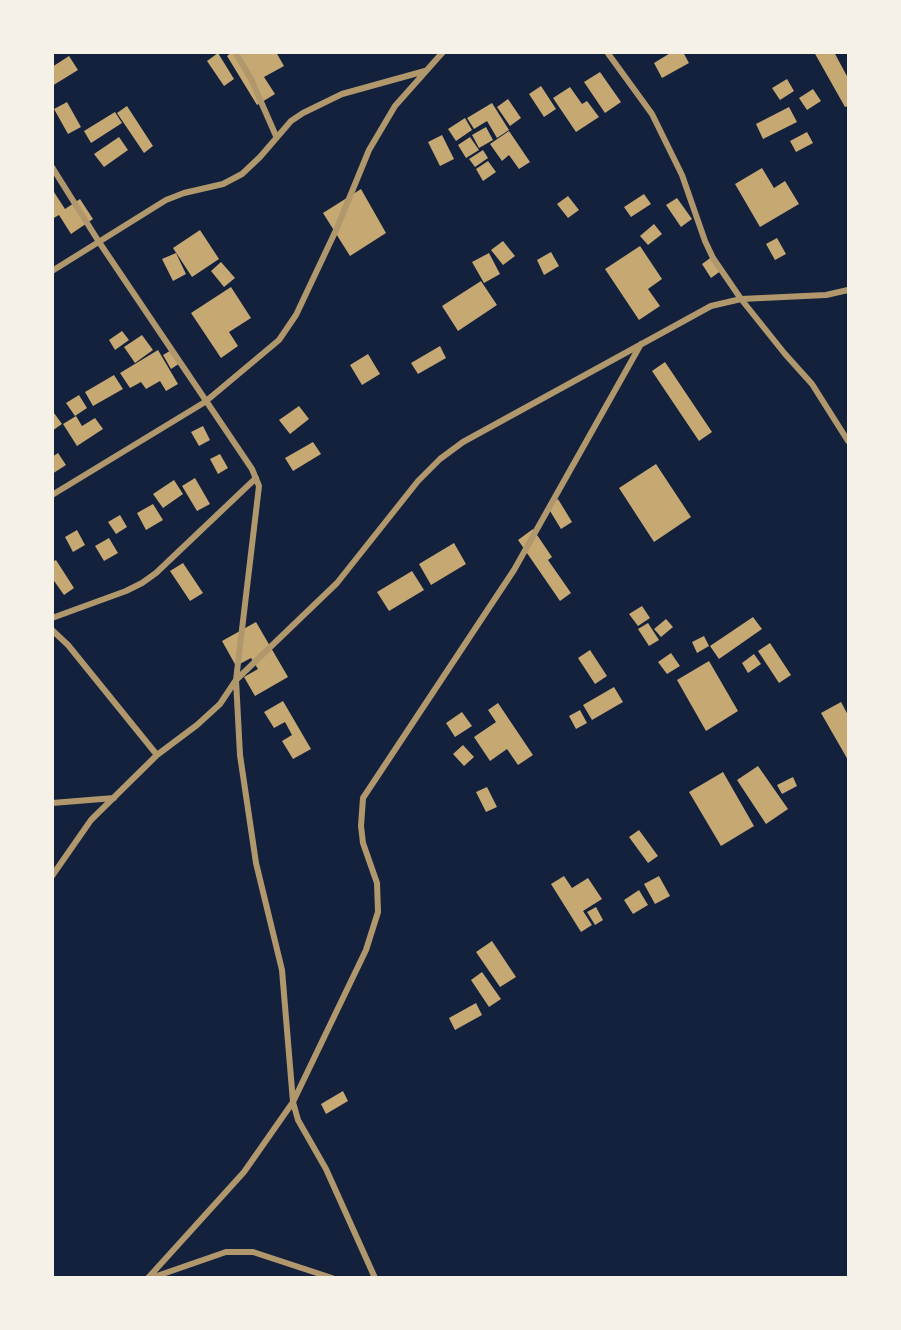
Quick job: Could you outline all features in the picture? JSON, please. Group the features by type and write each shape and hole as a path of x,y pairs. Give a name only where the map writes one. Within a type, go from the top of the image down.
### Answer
{"street":[{"path":"235,52 251,79 276,136"},
{"path":"52,495 206,402 279,340 296,315 337,228 369,150 395,106 443,52"},
{"path":"607,52 652,114 682,175 713,258 741,299 812,384 849,441"},
{"path":"52,271 166,200 184,193 223,184 242,174 260,158 276,136 303,112 342,94 426,71"},
{"path":"52,167 99,242 256,478 259,486 236,680 240,755 256,862 282,970 293,1102 301,1126 326,1169 375,1278"},
{"path":"52,876 91,820 157,755 197,725 220,704 236,680 337,583 418,481 440,459 463,442 711,306 741,299 826,295 849,290"},
{"path":"149,1278 244,1172 293,1102 366,950 378,912 377,883 363,843 361,826 363,798 514,570 642,344"},
{"path":"52,618 142,584 256,478"},
{"path":"52,630 68,645 157,755"},
{"path":"52,802 114,798"},
{"path":"149,1278 226,1252 239,1251 253,1252 332,1278"}],"building":[{"path":"232,52 276,52 284,66 264,77 275,94 257,105 227,56"},
{"path":"672,52 683,52 689,63 662,78 654,63"},
{"path":"814,52 834,52 848,78 848,106 845,107"},
{"path":"218,53 234,79 224,86 207,61"},
{"path":"69,56 78,70 52,86 52,67"},
{"path":"600,72 621,102 605,113 584,82"},
{"path":"787,79 794,91 780,100 772,88"},
{"path":"541,86 556,109 544,117 529,94"},
{"path":"570,87 582,104 587,101 599,117 576,132 553,98"},
{"path":"813,89 821,101 807,110 799,98"},
{"path":"508,99 521,118 510,126 497,107"},
{"path":"67,102 81,127 68,134 54,109"},
{"path":"492,103 509,130 497,138 487,121 474,129 467,118"},
{"path":"127,106 153,146 144,153 117,113"},
{"path":"789,107 797,122 763,139 756,124"},
{"path":"115,112 122,123 91,143 84,131"},
{"path":"465,118 472,130 456,141 448,129"},
{"path":"486,127 493,140 479,148 472,135"},
{"path":"509,131 530,162 519,169 509,155 502,161 490,144"},
{"path":"807,132 813,143 796,152 790,141"},
{"path":"442,135 454,159 440,166 428,142"},
{"path":"119,137 128,150 104,167 94,154"},
{"path":"470,137 479,150 466,158 458,145"},
{"path":"483,150 488,158 475,167 469,159"},
{"path":"488,161 496,172 483,181 476,169"},
{"path":"762,168 774,188 785,181 799,204 760,227 735,184"},
{"path":"52,189 65,209 80,199 93,219 71,234 59,215 52,219"},
{"path":"361,189 386,233 350,256 323,213"},
{"path":"644,194 651,204 631,217 624,207"},
{"path":"568,196 579,210 568,218 557,204"},
{"path":"677,198 692,219 681,227 666,205"},
{"path":"654,224 662,234 648,245 640,236"},
{"path":"200,230 219,259 192,277 173,248"},
{"path":"777,238 786,254 775,260 766,244"},
{"path":"503,241 515,256 503,265 491,250"},
{"path":"640,246 662,279 648,289 660,306 639,320 605,269"},
{"path":"551,252 559,266 544,275 537,260"},
{"path":"176,253 186,274 173,281 162,259"},
{"path":"489,253 500,274 484,283 472,262"},
{"path":"713,256 722,270 711,278 702,264"},
{"path":"221,262 235,278 224,287 211,271"},
{"path":"481,281 497,305 458,331 442,306"},
{"path":"231,287 251,318 229,332 238,346 221,358 191,313"},
{"path":"122,331 129,340 115,350 109,340"},
{"path":"142,335 153,350 135,363 124,347"},
{"path":"440,346 446,358 418,374 411,363"},
{"path":"173,349 180,363 171,369 163,355"},
{"path":"158,350 178,384 166,391 160,381 146,389 141,382 130,388 120,373"},
{"path":"368,354 380,374 362,385 350,365"},
{"path":"665,362 712,432 699,441 652,371"},
{"path":"114,375 123,389 93,406 85,392"},
{"path":"79,395 87,408 75,416 66,403"},
{"path":"299,406 309,419 290,434 279,420"},
{"path":"54,413 62,424 52,431 52,414"},
{"path":"76,416 82,426 95,418 103,429 77,446 63,424"},
{"path":"203,426 210,440 199,446 191,432"},
{"path":"313,442 321,454 293,471 285,458"},
{"path":"58,453 66,465 52,474 52,457"},
{"path":"220,454 228,468 218,474 210,459"},
{"path":"656,464 691,517 654,542 619,488"},
{"path":"195,478 210,504 197,511 182,486"},
{"path":"174,480 183,494 163,508 153,494"},
{"path":"558,499 572,522 561,529 547,506"},
{"path":"153,504 163,520 146,530 137,513"},
{"path":"120,515 127,527 116,534 108,522"},
{"path":"533,529 552,557 548,560 571,593 560,601 518,540"},
{"path":"77,530 85,545 73,552 65,537"},
{"path":"109,538 118,553 104,561 95,546"},
{"path":"454,543 466,564 431,585 419,564"},
{"path":"56,560 74,588 64,595 52,578 52,562"},
{"path":"183,563 203,593 190,601 170,571"},
{"path":"412,571 424,590 389,611 377,592"},
{"path":"642,606 650,618 638,626 629,614"},
{"path":"753,617 762,629 719,659 710,646"},
{"path":"666,619 673,627 661,637 654,629"},
{"path":"256,622 288,677 255,696 244,677 258,669 251,658 236,666 222,641"},
{"path":"648,623 659,640 649,646 638,629"},
{"path":"704,636 709,646 697,653 692,642"},
{"path":"770,643 791,675 779,683 758,651"},
{"path":"590,650 607,676 595,684 578,658"},
{"path":"671,653 680,666 667,674 658,662"},
{"path":"754,654 761,664 748,673 742,663"},
{"path":"709,661 738,711 706,731 677,680"},
{"path":"614,687 623,702 592,720 583,705"},
{"path":"283,701 311,749 293,759 282,741 292,735 285,722 274,728 264,712"},
{"path":"841,702 848,715 848,760 821,713"},
{"path":"498,703 533,755 518,765 507,749 490,761 474,737 496,722 488,710"},
{"path":"580,710 587,723 576,729 569,716"},
{"path":"462,712 472,726 455,737 446,723"},
{"path":"463,745 474,757 464,766 453,754"},
{"path":"758,766 788,809 766,824 737,780"},
{"path":"723,772 754,826 721,846 689,792"},
{"path":"793,777 797,786 782,794 777,785"},
{"path":"487,787 497,807 486,812 476,792"},
{"path":"639,830 658,856 648,863 629,837"},
{"path":"564,876 572,888 588,878 602,899 583,911 592,925 581,932 551,884"},
{"path":"659,876 670,896 655,904 644,884"},
{"path":"639,890 648,905 633,914 624,900"},
{"path":"596,907 603,920 595,925 587,912"},
{"path":"492,941 516,977 500,987 476,952"},
{"path":"482,972 501,999 489,1007 471,980"},
{"path":"476,1003 482,1015 455,1030 449,1018"},
{"path":"343,1091 348,1101 326,1114 321,1104"}]}
